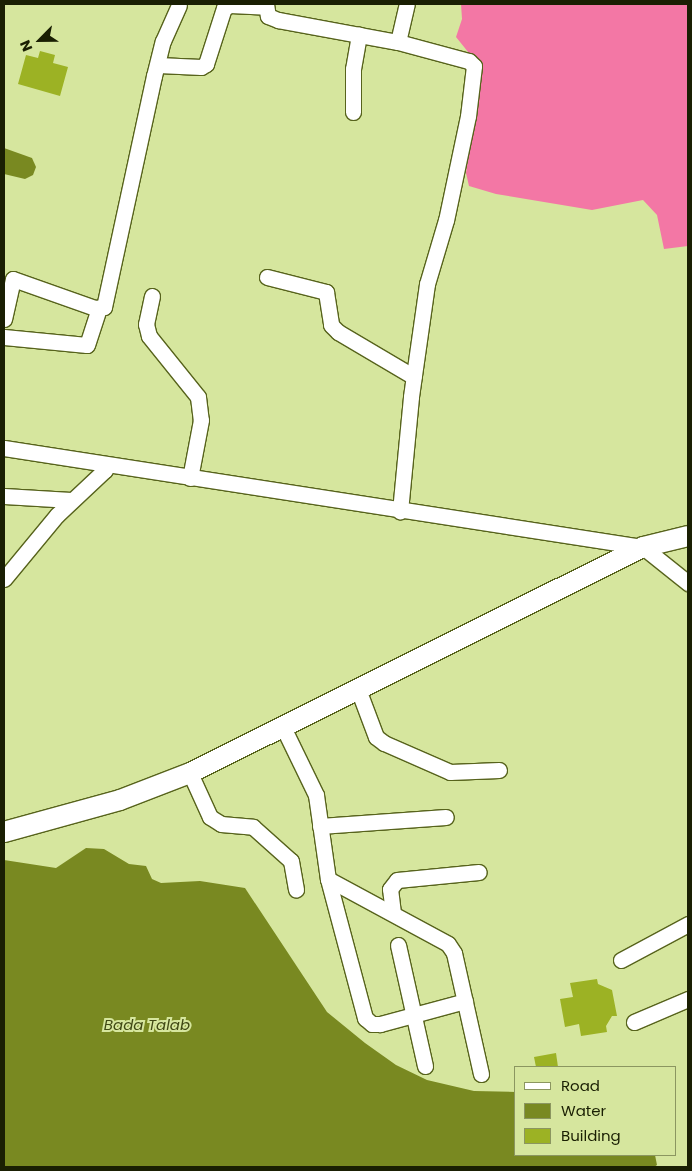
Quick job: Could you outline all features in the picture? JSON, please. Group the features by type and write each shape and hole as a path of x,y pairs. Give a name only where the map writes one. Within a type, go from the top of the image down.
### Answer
{"main road":[{"path":"4,832 120,800 190,773 643,547 688,536"}],"street":[{"path":"158,65 201,67 206,64 224,8 230,4 266,6 268,16 278,20 398,42 470,61 474,66 468,116 446,220 426,284 400,511"},
{"path":"398,42 407,4"},
{"path":"4,337 87,345 100,309 104,307 163,41 179,5"},
{"path":"352,112 353,69 359,35"},
{"path":"4,319 8,277 100,309"},
{"path":"267,277 326,292 331,325 338,332 414,378"},
{"path":"152,296 146,324 149,336 198,397 202,420 190,478"},
{"path":"4,448 400,511 643,547 688,583"},
{"path":"4,579 71,500 105,470 107,465"},
{"path":"4,496 71,500"},
{"path":"358,689 376,737 384,743 450,772 499,770"},
{"path":"283,727 316,795 328,879 365,1018 372,1024 380,1024 466,1001"},
{"path":"190,773 210,817 220,824 253,827 291,861 296,890"},
{"path":"320,826 446,817"},
{"path":"393,913 390,889 397,880 479,872"},
{"path":"328,879 448,944 466,1001 481,1074"},
{"path":"621,960 688,924"},
{"path":"398,945 426,1066"},
{"path":"634,1022 688,1000"}],"shaded area":[{"path":"461,4 688,4 688,246 664,249 657,215 643,200 592,210 496,194 469,186 466,173 481,68 456,37 462,19"}],"water":[{"path":"4,148 32,158 36,167 33,175 25,179 4,174"},
{"name":"Bada Talab","path":"86,848 104,849 129,864 146,866 152,879 161,883 200,881 245,888 327,1012 365,1043 396,1065 427,1080 474,1091 514,1092 514,1156 655,1156 657,1165 654,1167 4,1167 4,860 56,868"}],"building":[{"path":"40,51 55,55 53,63 68,67 60,96 18,84 26,55 38,58"},
{"path":"597,979 598,984 612,990 617,1016 612,1016 606,1026 607,1032 581,1036 579,1024 565,1027 560,999 573,997 570,983"},
{"path":"556,1053 558,1066 536,1066 534,1057"}]}
